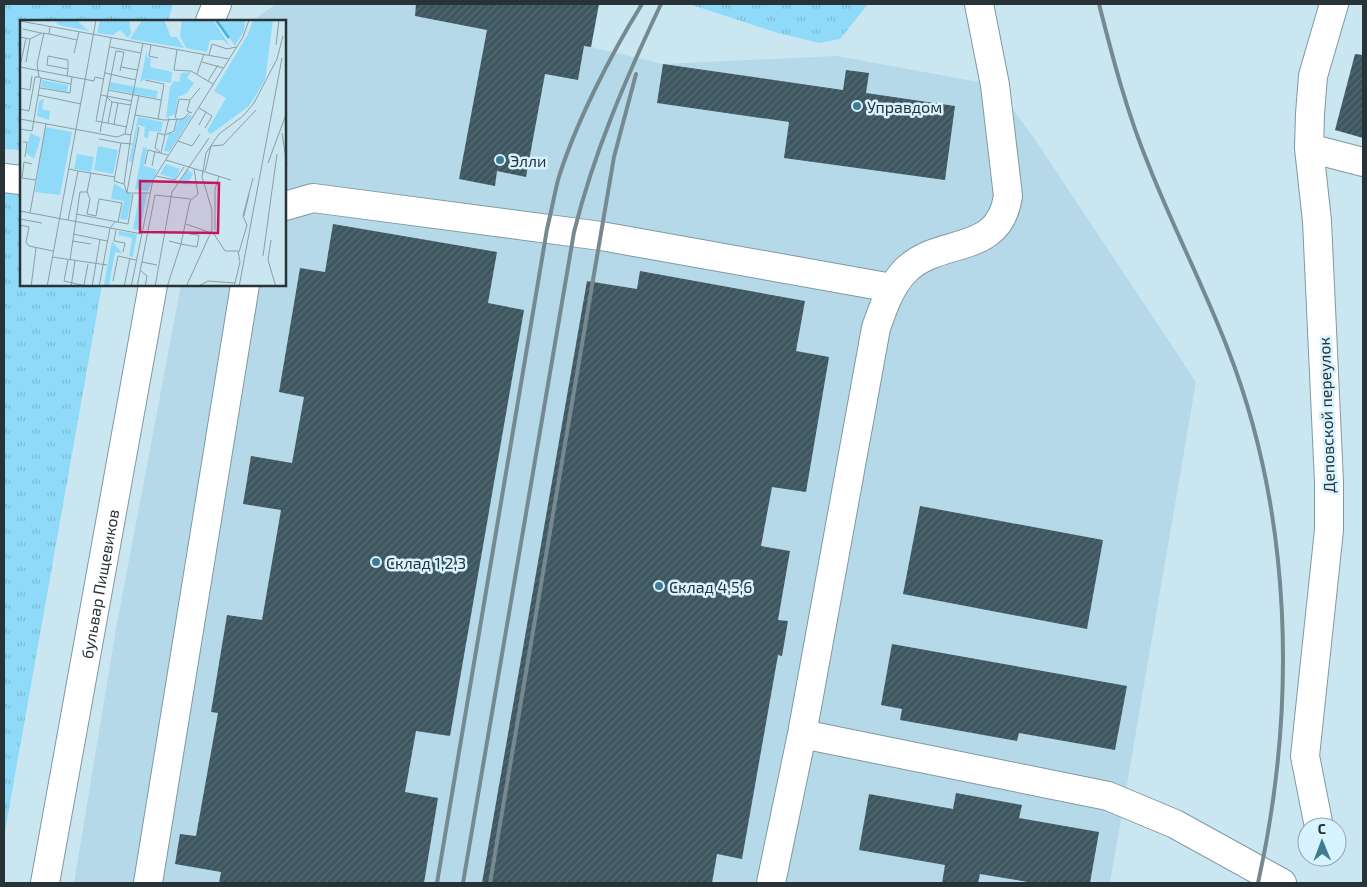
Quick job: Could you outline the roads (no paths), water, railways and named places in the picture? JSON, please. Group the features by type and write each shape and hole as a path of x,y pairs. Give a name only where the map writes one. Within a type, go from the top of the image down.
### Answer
{"main road":[{"path":"210,20 217,4"},
{"path":"771,883 802,734 869,357 876,328 892,288 906,270 925,258 983,238 996,228 1006,212 1008,196 995,85 979,4"},
{"name":"Деповской переулок","path":"1317,817 1305,756 1329,530 1329,472 1317,221 1309,148 1313,76 1334,4"},
{"path":"1309,148 1363,162"},
{"path":"4,178 20,180"},
{"path":"286,206 313,198 601,236 892,288"},
{"name":"бульвар Пищевиков","path":"45,883 153,286"},
{"path":"148,883 245,286"},
{"path":"802,734 1108,796 1175,824 1282,883"}],"railway":[{"path":"437,883 547,229 558,180 584,113 606,67 642,4"},
{"path":"463,883 574,232 601,144 635,60 661,4"},
{"path":"1099,4 1127,106 1141,146 1227,347 1249,411 1265,477 1276,544 1282,612 1283,680 1279,749 1271,816 1258,883"},
{"path":"490,883 614,157 636,74"}],"place":[{"name":"Управдом","path":"857,106"},
{"name":"Элли","path":"500,160"},
{"name":"Склад 1,2,3","path":"376,562"},
{"name":"Склад 4,5,6","path":"659,586"}]}
